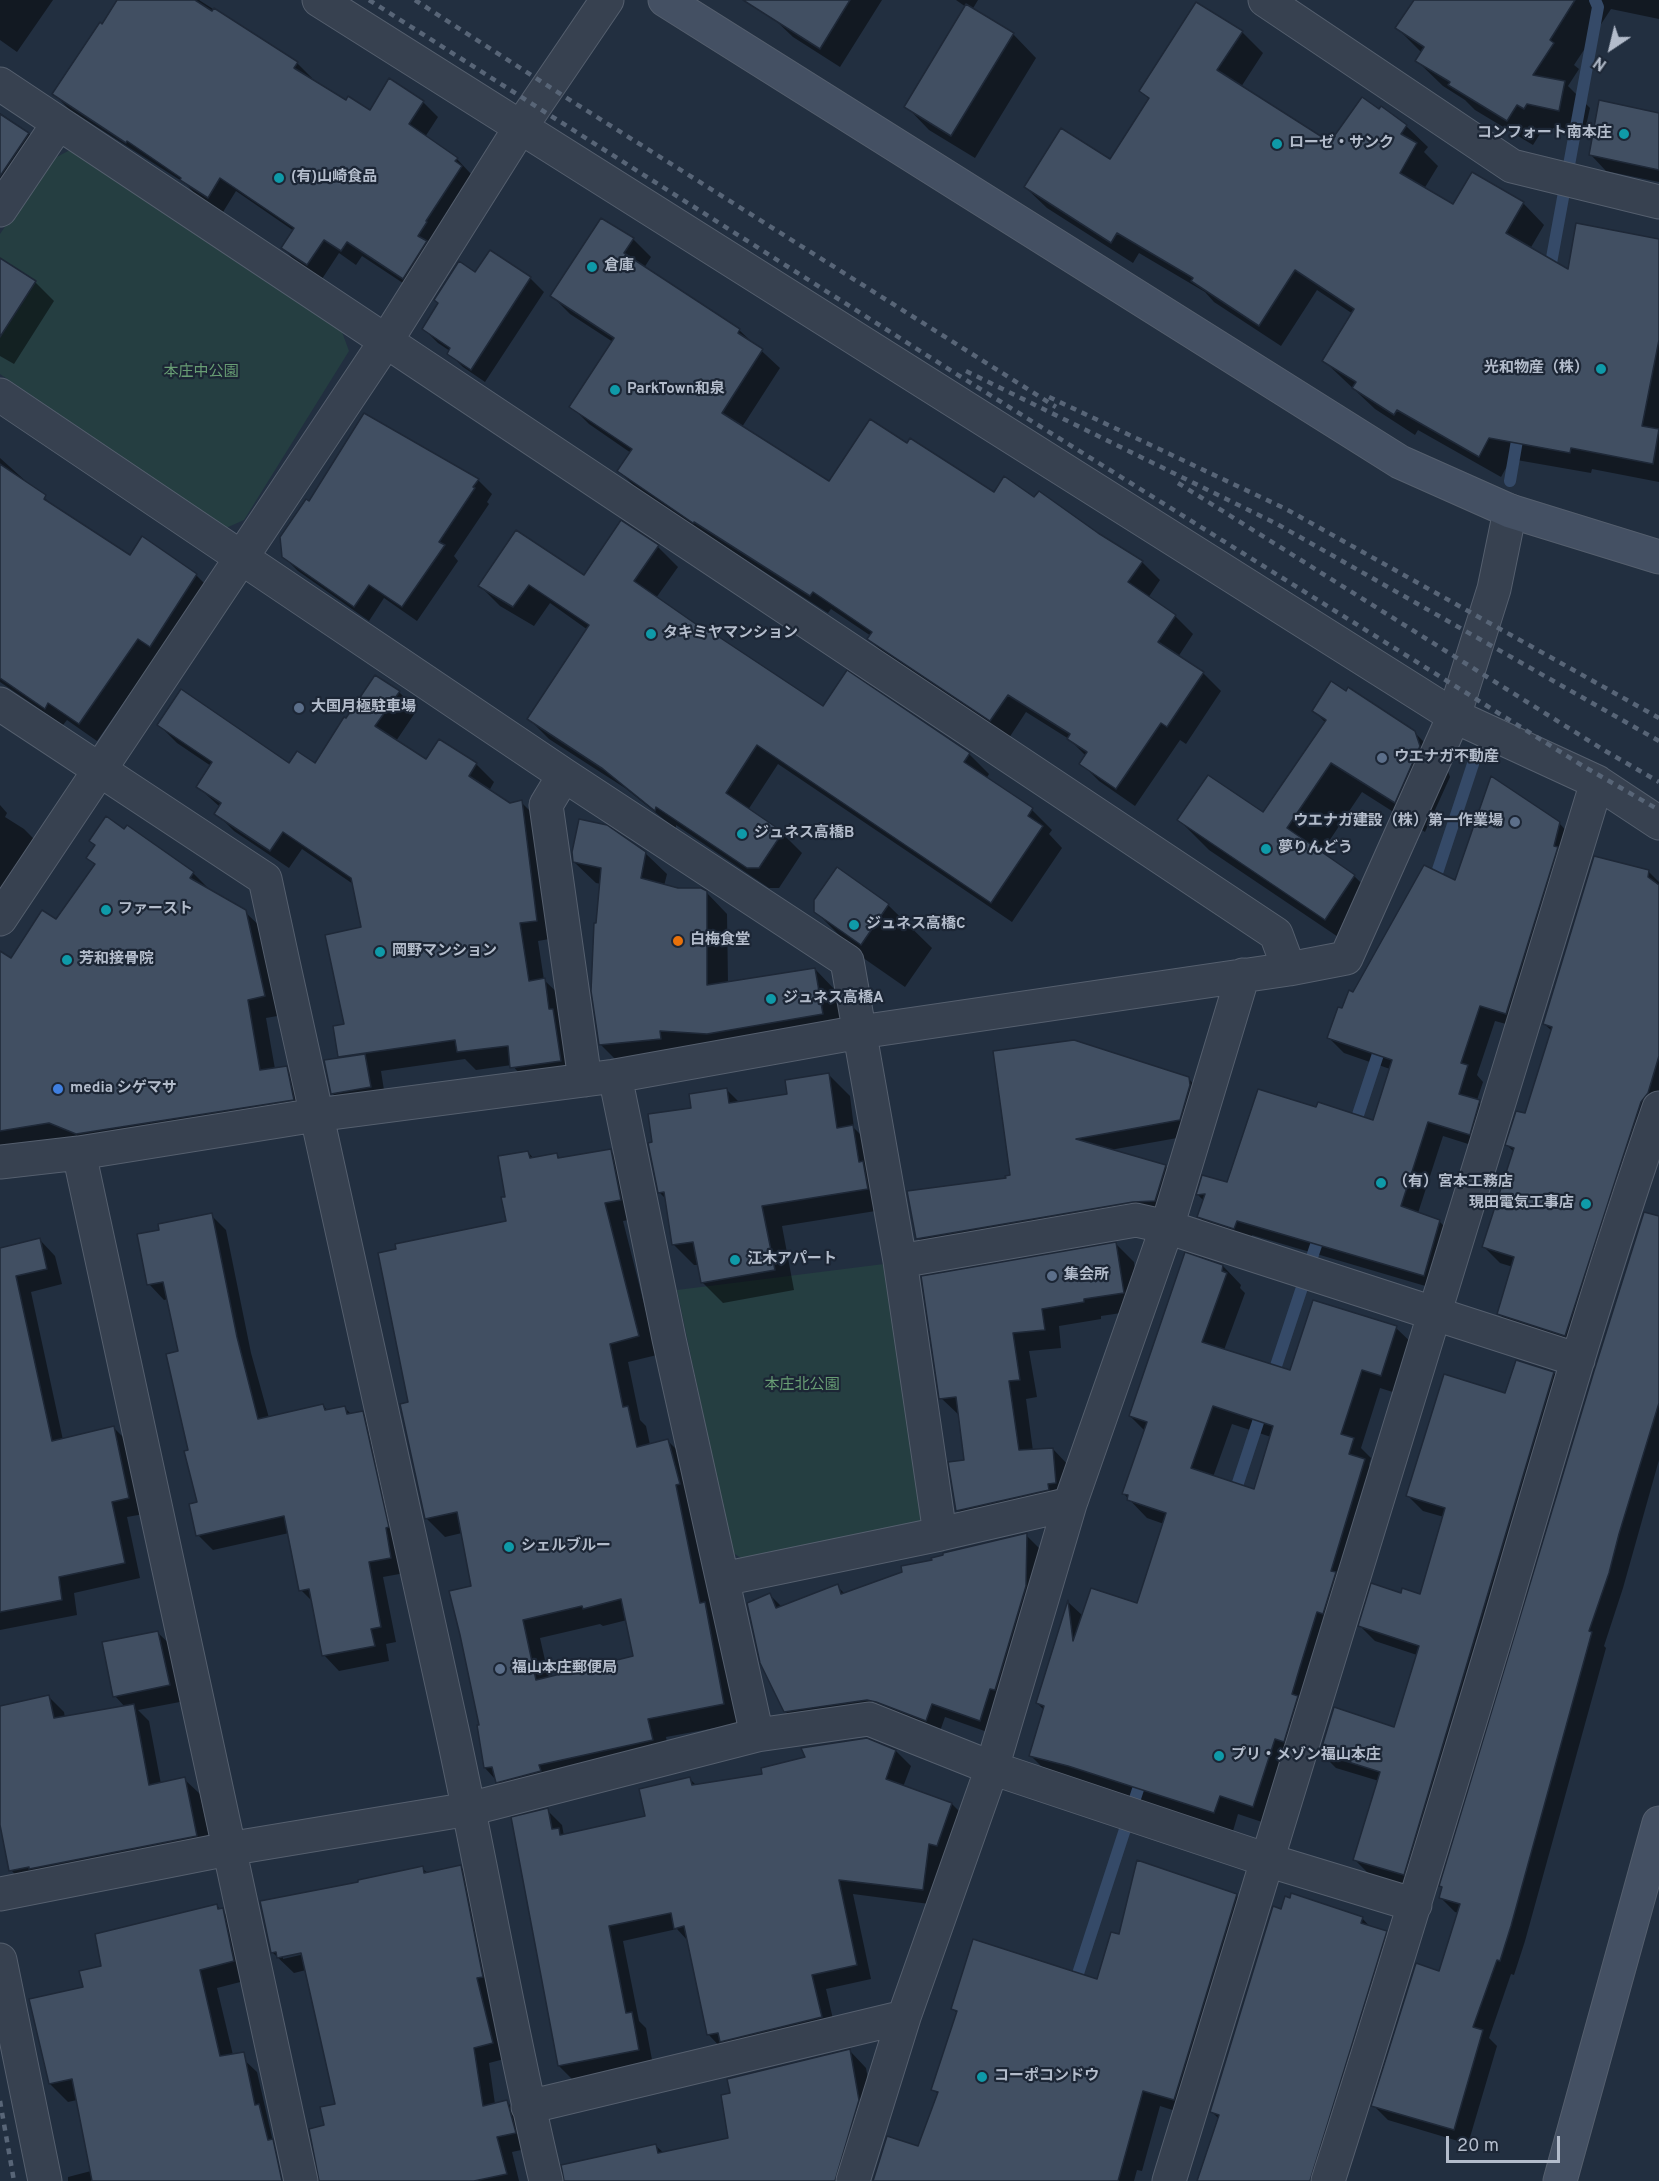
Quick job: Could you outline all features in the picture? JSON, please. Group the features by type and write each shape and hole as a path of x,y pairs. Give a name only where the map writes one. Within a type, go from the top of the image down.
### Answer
{"street":[{"path":"319,0 1454,716 1597,782 1659,823"},
{"path":"0,919 386,341 520,128 607,0"},
{"path":"664,0 1400,462 1510,511 1659,557"},
{"path":"1265,0 1512,166 1659,202"},
{"path":"0,84 1276,933 1289,969"},
{"path":"0,210 58,124"},
{"path":"0,394 564,775 847,960 900,1261 940,1534"},
{"path":"0,1162 79,1153 315,1114 600,1078 860,1032 1289,969 1346,958 1454,716 1494,589 1510,511"},
{"path":"0,704 265,879 315,1114 388,1432 469,1809 528,2107 546,2181"},
{"path":"564,775 546,805 600,1078 669,1339 757,1735"},
{"path":"1169,2181 1597,782"},
{"path":"853,2181 904,2017 992,1768 1070,1504 1167,1227 1242,975"},
{"path":"1329,2181 1415,1905 1578,1360 1626,1204 1659,1108"},
{"path":"79,1153 301,2181"},
{"path":"900,1261 1136,1220 1167,1227 1578,1360"},
{"path":"723,1579 940,1534 1070,1504"},
{"path":"0,1894 228,1849 469,1809 757,1735 869,1719 992,1768 1267,1860 1415,1905"},
{"path":"1560,2181 1659,1823"},
{"path":"0,1960 45,2181"},
{"path":"528,2107 904,2017"}],"green space":[{"name":"本庄中公園","path":"72,149 342,332 349,351 244,520 226,528 0,374 0,234 49,161"},
{"name":"本庄北公園","path":"884,1264 928,1525 748,1563 732,1552 677,1290"}],"building":[{"path":"117,0 195,0 212,11 214,8 298,62 294,68 346,100 348,96 370,110 389,78 424,101 409,124 458,158 455,161 462,166 418,236 427,241 403,279 347,242 341,251 324,240 307,265 281,248 294,228 220,178 208,198 127,141 126,143 52,94"},
{"path":"743,0 850,0 820,49"},
{"path":"1414,0 1575,0 1550,40 1554,43 1533,75 1565,81 1559,111 1527,104 1524,109 1517,105 1507,121 1448,85 1450,82 1415,61 1424,47 1395,28"},
{"path":"1196,2 1243,31 1217,70 1330,142 1362,97 1379,109 1381,106 1407,125 1401,134 1417,143 1400,173 1453,204 1472,172 1524,202 1506,233 1568,269 1576,223 1659,239 1659,340 1642,426 1659,429 1653,464 1571,448 1570,453 1489,438 1479,457 1397,410 1394,415 1352,388 1356,382 1322,361 1354,309 1295,270 1259,326 1191,281 1193,278 1117,233 1111,243 1024,187 1061,128 1110,159 1149,98 1139,91"},
{"path":"966,4 1014,33 951,136 904,107"},
{"name":"コンフォート南本庄","path":"1599,100 1659,113 1659,170 1589,155"},
{"path":"0,114 29,133 0,176"},
{"path":"601,218 634,238 624,253 740,329 738,333 763,349 722,413 829,481 870,419 907,443 910,438 994,492 1004,476 1034,497 1039,491 1098,533 1143,561 1128,582 1176,615 1158,642 1204,672 1167,727 1161,723 1116,789 1079,764 1087,752 1067,739 1070,734 1008,695 990,721 867,639 872,632 813,592 810,596 693,523 617,471 632,449 569,407 614,338 550,296"},
{"path":"490,250 531,277 471,370 447,354 450,348 422,329 438,303 434,300 459,261 475,272"},
{"path":"0,258 36,281 0,337"},
{"path":"364,413 479,479 439,542 445,545 402,607 369,585 354,607 282,557 280,537 306,499 309,501"},
{"path":"0,464 46,495 44,499 130,555 142,536 197,574 150,647 138,639 79,724 48,703 45,709 0,678"},
{"path":"621,520 659,545 634,581 703,629 704,627 823,706 847,670 970,753 964,762 1033,808 1028,816 1043,826 991,903 757,745 726,793 783,832 759,868 747,868 656,807 655,811 603,769 527,719 589,625 529,585 513,607 478,586 516,530 584,575"},
{"path":"375,675 400,691 375,726 426,759 439,739 477,763 469,776 510,803 522,800 537,921 520,923 529,981 545,978 549,1009 553,1009 561,1061 510,1068 508,1046 457,1052 455,1040 338,1057 333,1026 344,1024 325,935 361,927 351,878 283,832 270,851 214,814 221,803 196,787 212,762 157,725 181,689 289,763 297,751 315,763 344,717 346,718"},
{"path":"1331,681 1346,691 1348,687 1415,731 1420,746 1395,803 1331,763 1287,828 1355,875 1325,920 1177,820 1208,775 1263,812 1326,720 1312,711"},
{"path":"1491,776 1560,822 1554,846 1558,847 1506,1014 1480,1006 1461,1063 1468,1065 1459,1094 1480,1100 1470,1135 1428,1122 1401,1206 1440,1220 1424,1276 1237,1221 1234,1229 1197,1217 1205,1194 1196,1195 1202,1175 1227,1182 1258,1089 1316,1107 1318,1102 1373,1120 1392,1060 1327,1038 1338,1007 1342,1008 1349,990 1353,992 1424,865 1455,880"},
{"path":"106,816 124,829 127,825 194,872 190,878 246,910 265,996 248,1000 260,1070 287,1066 294,1100 76,1134 49,1123 0,1131 0,951 11,958 42,910 56,919 95,864 86,858 95,845 89,841"},
{"path":"579,819 607,825 646,852 641,878 678,888 701,888 707,891 707,985 815,968 823,1014 707,1034 660,1031 661,1039 599,1045 591,991 594,923 596,923 601,868 573,862 572,852"},
{"path":"1594,856 1649,870 1648,877 1659,885 1659,1056 1648,1093 1641,1102 1565,1336 1497,1314 1514,1257 1482,1247 1514,1148 1505,1145 1516,1111 1525,1113 1552,1027 1543,1024"},
{"name":"ジュネス高橋C","path":"837,867 889,904 861,945 814,912 814,900"},
{"path":"1074,1040 1189,1077 1190,1085 1180,1120 1076,1139 1166,1165 1155,1201 1133,1202 916,1239 907,1191 1006,1178 1005,1176 1010,1175 993,1051"},
{"path":"365,1054 371,1087 331,1094 324,1060"},
{"path":"829,1073 837,1128 853,1125 859,1162 863,1161 868,1189 762,1206 775,1270 701,1283 693,1242 672,1245 664,1192 658,1193 648,1143 652,1142 648,1114 691,1108 689,1094 727,1088 729,1103 787,1094 785,1080"},
{"path":"611,1149 621,1200 605,1203 639,1336 610,1344 623,1407 628,1406 637,1447 668,1439 680,1484 676,1485 700,1603 705,1602 724,1704 648,1719 653,1740 539,1765 541,1771 496,1783 492,1767 484,1768 477,1725 479,1725 449,1591 471,1586 457,1512 425,1519 400,1404 408,1402 378,1253 396,1249 395,1244 506,1221 501,1197 505,1197 498,1156 528,1151 530,1158 557,1153 558,1158","holes":["621,1599 633,1656 536,1680 523,1620 582,1606 583,1609"]},
{"path":"1644,1212 1659,1216 1659,1403 1609,1573 1589,1631 1592,1632 1511,1926 1500,1961 1497,1960 1473,2027 1483,2030 1454,2130 1371,2106 1416,1963 1439,1971 1460,1904 1439,1898 1442,1887 1439,1886"},
{"path":"212,1213 237,1337 258,1419 323,1404 325,1410 345,1406 347,1414 363,1411 389,1527 386,1528 391,1558 369,1562 381,1627 371,1629 375,1646 322,1656 309,1589 299,1591 284,1516 196,1536 189,1504 197,1502 184,1451 188,1450 166,1354 178,1351 163,1282 147,1285 137,1234 159,1230 158,1224"},
{"path":"40,1238 47,1269 16,1276 52,1441 114,1426 129,1498 112,1502 125,1563 59,1577 62,1600 0,1612 0,1248"},
{"path":"1116,1242 1124,1293 1042,1309 1045,1330 1013,1333 1020,1380 1009,1381 1019,1450 1053,1448 1056,1483 1048,1484 1049,1490 956,1511 948,1462 964,1460 956,1397 939,1399 921,1276"},
{"path":"1185,1252 1223,1265 1222,1271 1227,1273 1202,1342 1290,1370 1313,1300 1397,1326 1381,1376 1362,1370 1341,1434 1354,1438 1349,1454 1365,1459 1331,1571 1336,1572 1323,1614 1317,1612 1292,1694 1298,1696 1284,1742 1275,1739 1253,1807 1220,1796 1214,1813 1068,1766 1029,1756 1044,1706 1036,1703 1068,1600 1073,1641 1091,1588 1137,1603 1166,1513 1127,1500 1128,1495 1122,1494 1147,1422 1129,1416","holes":["1213,1406 1273,1426 1254,1489 1191,1468"]},
{"path":"1516,1360 1554,1372 1404,1875 1353,1860 1380,1772 1320,1753 1334,1707 1394,1727 1419,1646 1358,1626 1371,1583 1401,1593 1402,1588 1420,1594 1445,1508 1406,1496 1444,1374 1505,1393"},
{"path":"1027,1533 1026,1586 995,1690 990,1689 980,1721 932,1704 926,1721 867,1700 784,1712 760,1663 747,1603 770,1593 776,1608 838,1584 841,1594 902,1572 901,1566 932,1560 931,1558 943,1555 943,1553"},
{"path":"158,1631 170,1685 113,1697 102,1642"},
{"path":"49,1695 54,1718 134,1704 149,1785 185,1777 197,1836 9,1871 0,1825 0,1706"},
{"path":"867,1738 896,1750 886,1779 952,1803 937,1846 929,1844 923,1890 839,1880 857,1965 812,1975 822,2017 720,2042 718,2033 707,2035 684,1926 674,1929 671,1913 609,1926 626,2013 632,2012 639,2050 558,2066 511,1817 548,1808 552,1829 559,1828 560,1835 645,1816 639,1789 690,1777 692,1785 762,1774 761,1768 805,1757 801,1748"},
{"path":"1137,1860 1237,1894 1174,2100 1143,2091 1118,2181 873,2181 887,2136 918,2146 938,2092 931,2090 957,2011 951,2009 973,1939 1097,1979 1111,1932 1119,1934"},
{"path":"461,1865 483,1977 477,1978 493,2043 474,2048 483,2106 507,2100 516,2133 497,2137 507,2174 474,2181 319,2181 309,2129 324,2125 320,2107 335,2104 301,1953 277,1958 276,1952 271,1953 260,1901 358,1882 358,1880 423,1866 424,1873"},
{"path":"1291,1893 1363,1917 1361,1923 1387,1931 1310,2181 1197,2181 1219,2115 1210,2112 1273,1906 1281,1909 1285,1896 1290,1898"},
{"path":"217,1904 218,1909 223,1908 234,1961 200,1970 220,2056 244,2052 255,2105 259,2104 268,2140 273,2139 282,2181 92,2181 72,2079 49,2084 29,1999 83,1987 79,1971 101,1966 95,1934"},
{"path":"850,2049 859,2100 835,2181 564,2181 561,2165 656,2144 658,2153 728,2138 721,2095 730,2093 727,2079"}],"waterway":[{"path":"1549,274 1598,7 1595,0"},
{"path":"1510,481 1519,429"},
{"path":"1433,885 1473,764"},
{"path":"1353,1130 1382,1042"},
{"path":"1271,1381 1321,1230"},
{"path":"1233,1498 1263,1407"},
{"path":"1073,1989 1143,1774"}],"railway":[{"path":"369,0 950,370 1583,766 1659,810"},
{"path":"415,0 1056,407"},
{"path":"966,371 1277,524 1659,741"},
{"path":"1049,397 1286,509 1659,718"},
{"path":"1178,483 1602,749 1659,782"},
{"path":"0,2101 14,2181"}],"place":[{"name":"コンフォート南本庄","path":"1624,134"},
{"name":"ローゼ・サンク","path":"1277,144"},
{"name":"(有)山崎食品","path":"279,178"},
{"name":"倉庫","path":"592,267"},
{"name":"光和物産（株）","path":"1601,369"},
{"name":"ParkTown和泉","path":"615,390"},
{"name":"タキミヤマンション","path":"651,634"},
{"name":"大国月極駐車場","path":"299,708"},
{"name":"ウエナガ不動産","path":"1382,758"},
{"name":"ウエナガ建設（株）第一作業場","path":"1515,822"},
{"name":"ジュネス高橋B","path":"742,834"},
{"name":"夢りんどう","path":"1266,849"},
{"name":"ファースト","path":"106,910"},
{"name":"ジュネス高橋C","path":"854,925"},
{"name":"白梅食堂","path":"678,941"},
{"name":"岡野マンション","path":"380,952"},
{"name":"芳和接骨院","path":"67,960"},
{"name":"ジュネス高橋A","path":"771,999"},
{"name":"media シゲマサ","path":"58,1089"},
{"name":"（有）宮本工務店","path":"1381,1183"},
{"name":"現田電気工事店","path":"1586,1204"},
{"name":"江木アパート","path":"735,1260"},
{"name":"集会所","path":"1052,1276"},
{"name":"シェルブルー","path":"509,1547"},
{"name":"福山本庄郵便局","path":"500,1669"},
{"name":"プリ・メゾン福山本庄","path":"1219,1756"},
{"name":"コーポコンドウ","path":"982,2077"}]}
